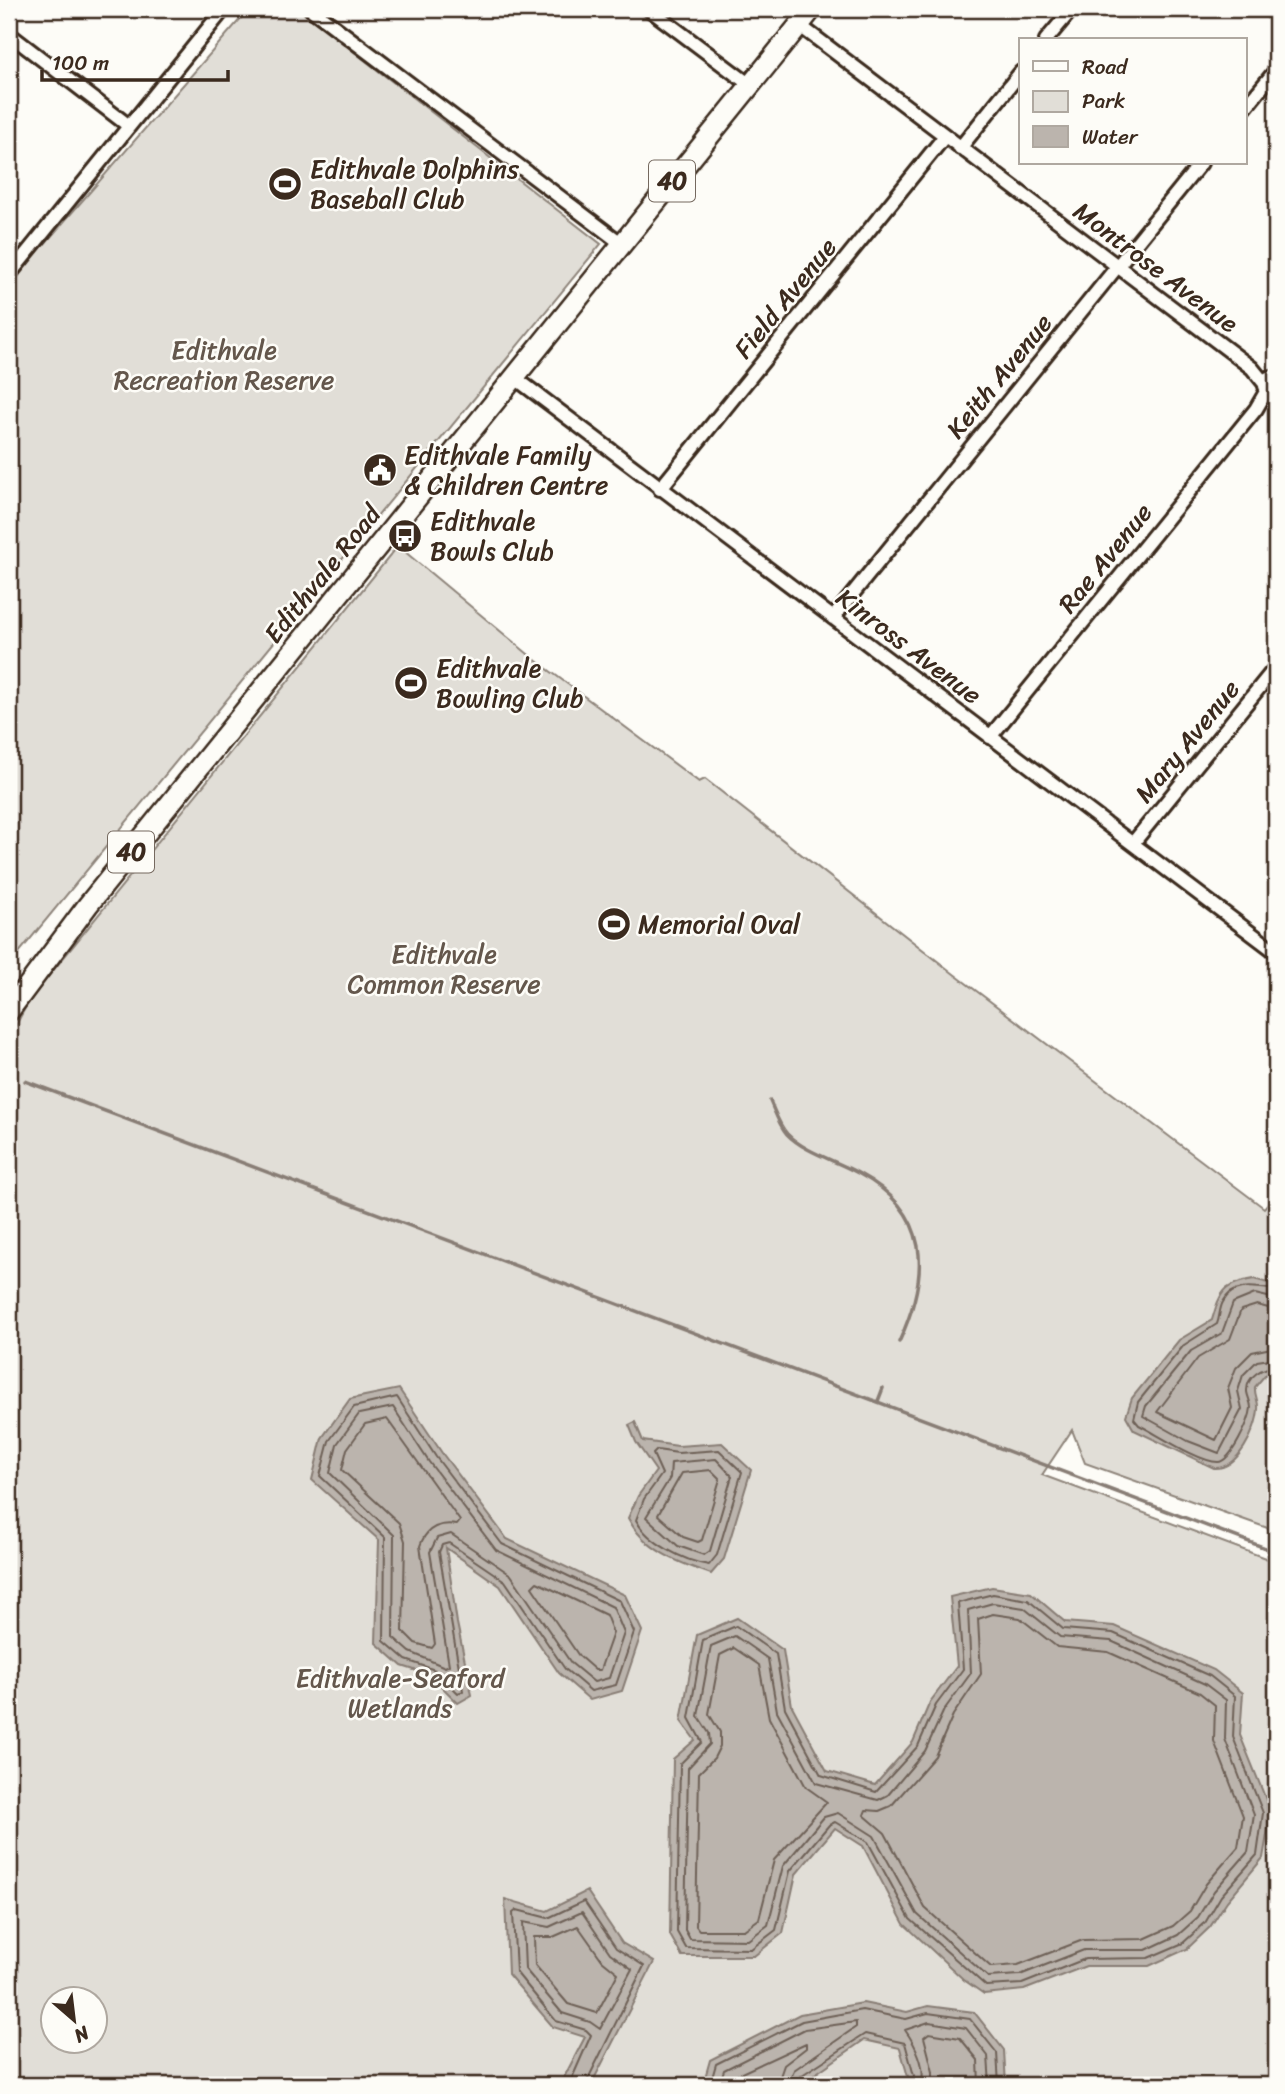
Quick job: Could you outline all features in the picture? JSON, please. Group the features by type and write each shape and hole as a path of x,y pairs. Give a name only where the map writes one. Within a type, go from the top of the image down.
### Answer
{"highway":[{"name":"Edithvale Road","path":"9,1011 88,905 811,9"}],"street":[{"path":"9,275 224,9"},
{"path":"311,9 622,243"},
{"path":"649,9 750,85"},
{"path":"1048,38 1072,9"},
{"name":"Montrose Avenue","path":"799,25 1252,368 1271,386"},
{"path":"9,34 129,126"},
{"path":"1246,107 1276,70"},
{"path":"960,148 1019,74"},
{"name":"Field Avenue","path":"660,489 945,136"},
{"name":"Keith Avenue","path":"833,618 1200,164"},
{"name":"Kinross Avenue","path":"514,377 1276,952"},
{"name":"Rae Avenue","path":"990,737 1256,409 1271,386"},
{"name":"Mary Avenue","path":"1133,843 1276,667"}],"green space":[{"name":"Edithvale Recreation Reserve","path":"249,9 299,9 601,244 9,965 9,285"},
{"path":"398,546 534,659 699,782 705,779 954,974 1264,1208 1276,1194 1276,1531 1085,1463 1072,1430 1042,1475 1276,1562 1276,2085 9,2085 9,1038 30,999"}],"water":[{"path":"1254,1279 1276,1285 1276,1373 1265,1375 1255,1387 1257,1418 1244,1447 1230,1463 1214,1468 1134,1430 1126,1416 1132,1398 1179,1340 1212,1320 1224,1291 1235,1284"},
{"path":"399,1389 442,1453 507,1539 625,1595 642,1631 622,1691 590,1700 559,1673 500,1586 446,1548 457,1623 472,1695 458,1703 430,1675 402,1666 376,1643 379,1540 312,1480 322,1438 350,1399"},
{"path":"635,1422 643,1441 678,1446 722,1443 751,1470 724,1559 711,1574 675,1560 653,1547 643,1539 628,1518 638,1496 656,1471 636,1442 629,1425"},
{"path":"992,1587 1031,1593 1065,1622 1114,1626 1214,1670 1243,1693 1240,1735 1271,1812 1263,1858 1227,1901 1210,1927 1187,1949 1149,1966 1086,1966 1024,1990 984,1994 964,1980 904,1924 863,1846 835,1828 796,1874 783,1933 754,1956 682,1956 670,1935 673,1759 695,1740 681,1721 697,1635 737,1618 783,1650 792,1706 827,1771 875,1785 913,1742 930,1702 957,1666 950,1597"},
{"path":"587,1891 622,1943 654,1962 591,2085 560,2085 585,2037 553,2027 508,1974 505,1899 547,1911"},
{"path":"863,2003 907,2012 928,2006 974,2012 1004,2050 1006,2085 903,2085 908,2077 900,2048 864,2040 799,2085 703,2085 710,2060 800,2014"}],"waterway":[{"path":"25,1081 1276,1552"},
{"path":"770,1101 787,1134 811,1151 858,1173 882,1189 900,1206 911,1225 918,1246 919,1268 916,1292 899,1342"},
{"path":"878,1401 883,1388"}],"place":[{"name":"Edithvale Dolphins Baseball Club","path":"285,184"},
{"name":"Edithvale Family & Children Centre","path":"380,470"},
{"name":"Edithvale Bowls Club","path":"405,536"},
{"name":"Edithvale Bowling Club","path":"411,683"},
{"name":"Memorial Oval","path":"614,924"}],"park label":[{"name":"Edithvale Common Reserve","path":"444,969"},
{"name":"Edithvale-Seaford Wetlands","path":"400,1693"}]}
